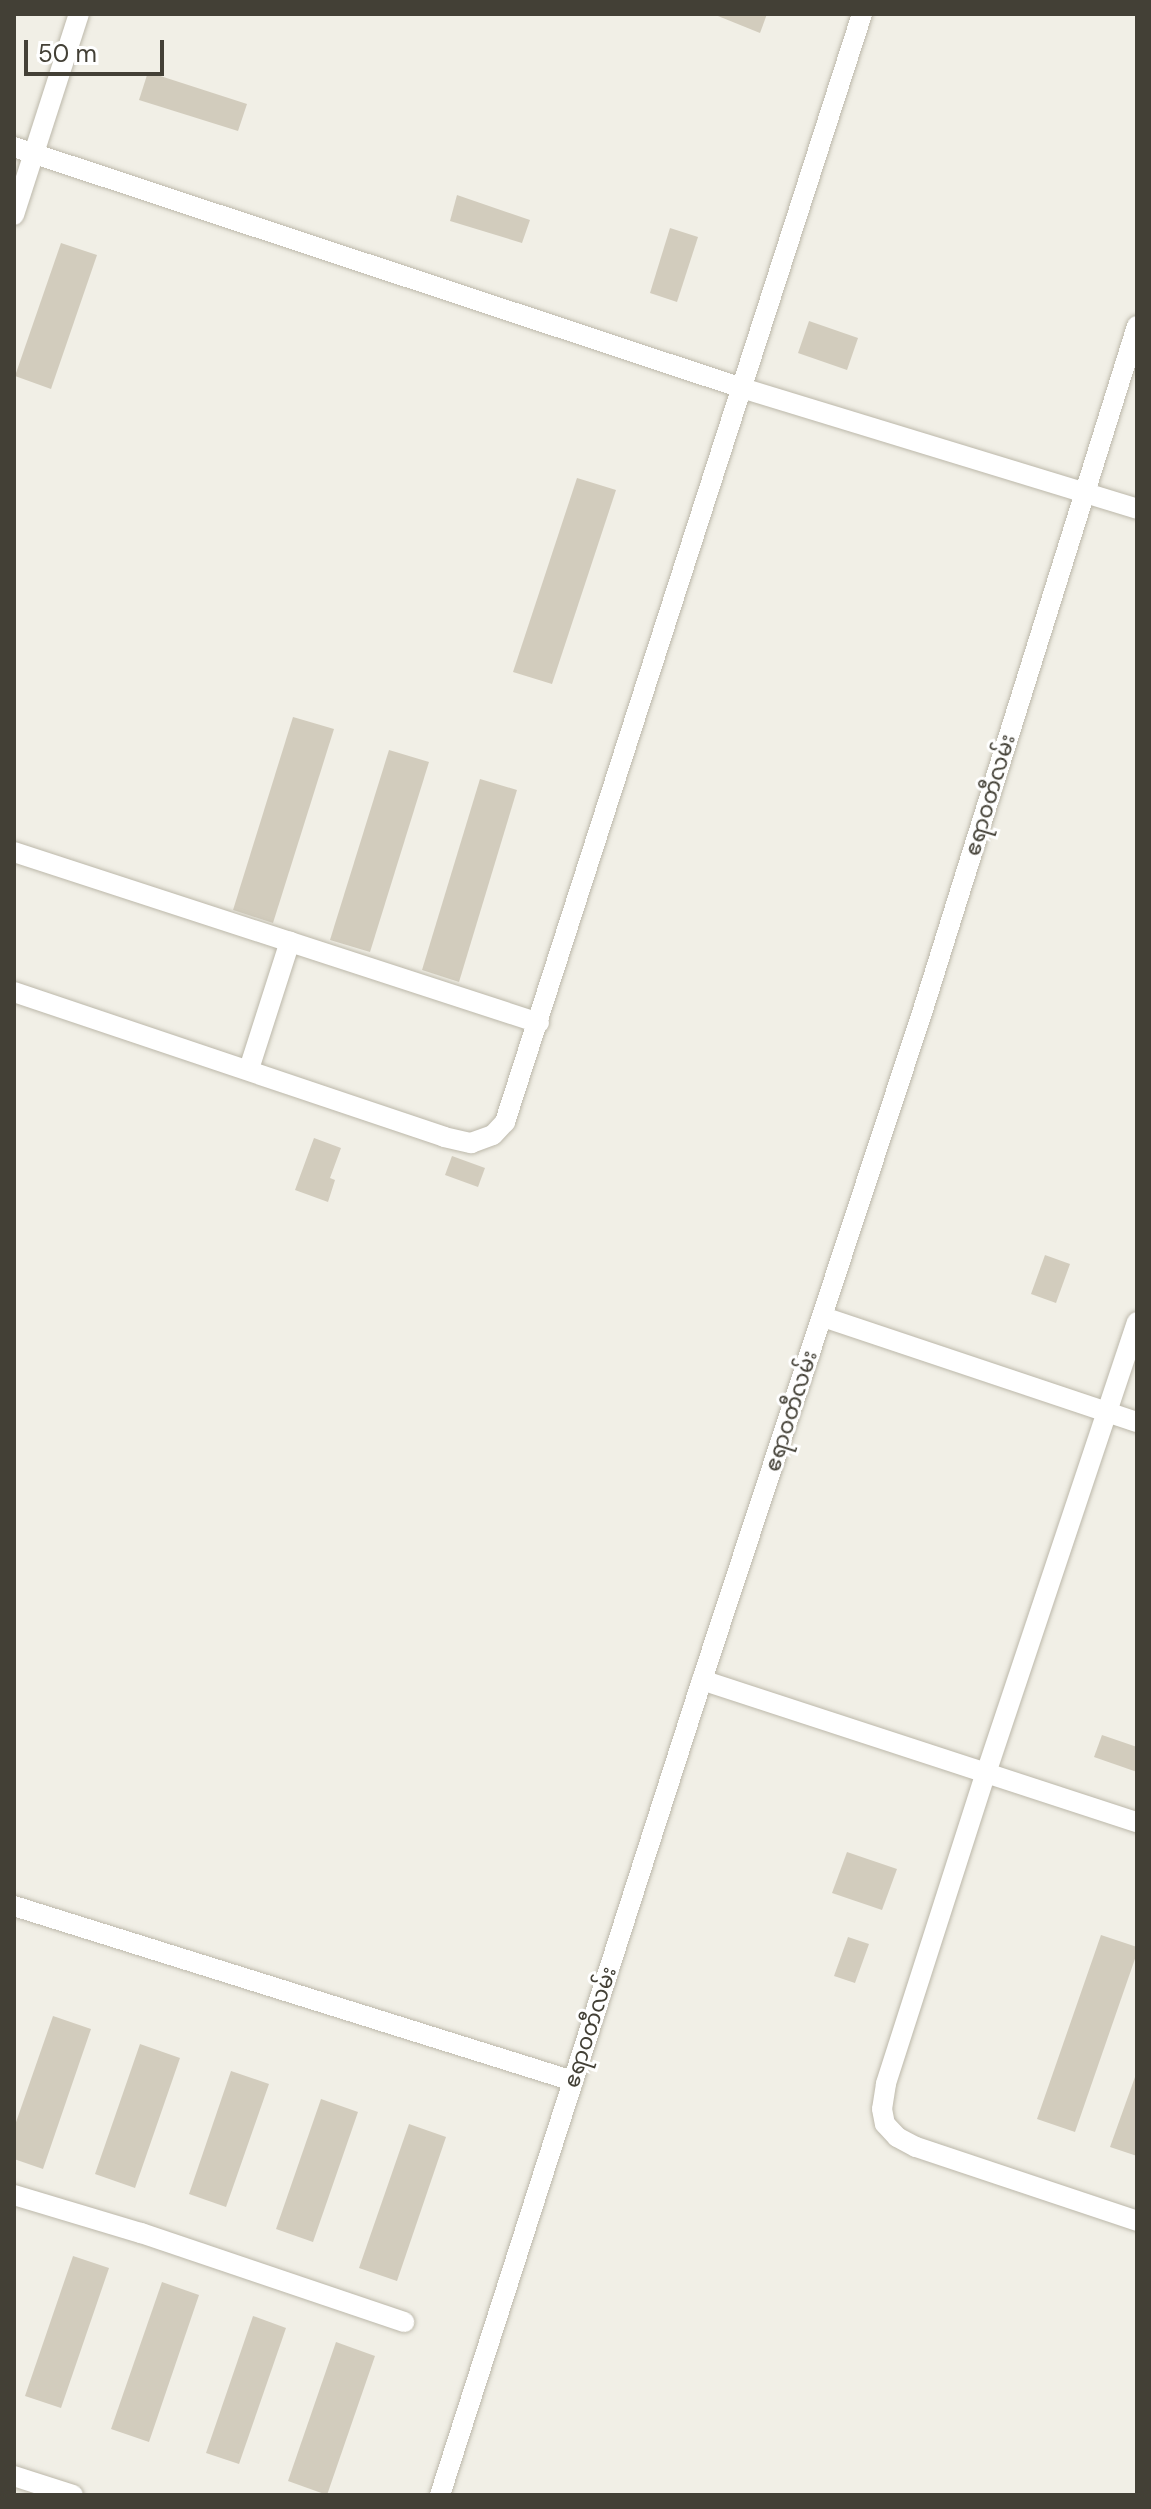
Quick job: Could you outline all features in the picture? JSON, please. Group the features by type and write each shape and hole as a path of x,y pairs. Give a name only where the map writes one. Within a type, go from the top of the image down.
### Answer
{"street":[{"path":"14,215 79,14"},
{"path":"14,992 444,1137 471,1143 493,1135 505,1122 862,14"},
{"path":"14,147 742,388 1137,509"},
{"name":"ဧရာဝတီလမ်း","path":"440,2495 702,1680 823,1317 1137,326"},
{"path":"14,852 539,1023"},
{"path":"249,1069 290,941"},
{"path":"823,1317 1137,1422"},
{"path":"1137,1322 986,1772 886,2084 882,2109 885,2124 897,2137 916,2147 1137,2221"},
{"path":"702,1680 1137,1822"},
{"path":"14,1906 573,2081"},
{"path":"14,2195 141,2233 404,2322"},
{"path":"14,2476 73,2495"}],"building":[{"path":"713,14 767,14 760,33"},
{"path":"148,72 247,104 238,131 139,100"},
{"path":"457,195 530,220 522,243 450,221"},
{"path":"670,228 698,237 677,302 650,293"},
{"path":"61,243 97,255 51,389 15,376"},
{"path":"809,321 858,338 847,370 798,353"},
{"path":"577,478 616,490 552,684 513,672"},
{"path":"293,717 334,729 273,923 233,910"},
{"path":"389,750 429,762 370,952 330,940"},
{"path":"480,779 517,790 459,982 422,970"},
{"path":"314,1138 341,1148 330,1178 335,1180 328,1202 295,1190"},
{"path":"452,1156 485,1168 478,1187 445,1175"},
{"path":"1045,1255 1070,1264 1056,1303 1031,1294"},
{"path":"1102,1735 1137,1747 1137,1772 1094,1757"},
{"path":"847,1852 897,1869 882,1910 832,1893"},
{"path":"1101,1935 1137,1947 1137,1953 1075,2132 1037,2119"},
{"path":"848,1937 869,1944 855,1983 834,1976"},
{"path":"53,2016 91,2029 43,2169 14,2159 14,2128"},
{"path":"140,2044 180,2058 135,2188 95,2174"},
{"path":"231,2071 269,2084 226,2207 189,2194"},
{"path":"1137,2078 1137,2156 1110,2147"},
{"path":"321,2099 358,2112 313,2242 276,2229"},
{"path":"409,2124 446,2137 397,2281 359,2268"},
{"path":"73,2256 109,2268 61,2408 25,2396"},
{"path":"162,2282 199,2295 149,2442 111,2429"},
{"path":"253,2316 286,2328 239,2464 206,2453"},
{"path":"336,2342 375,2356 327,2495 288,2481"}]}
